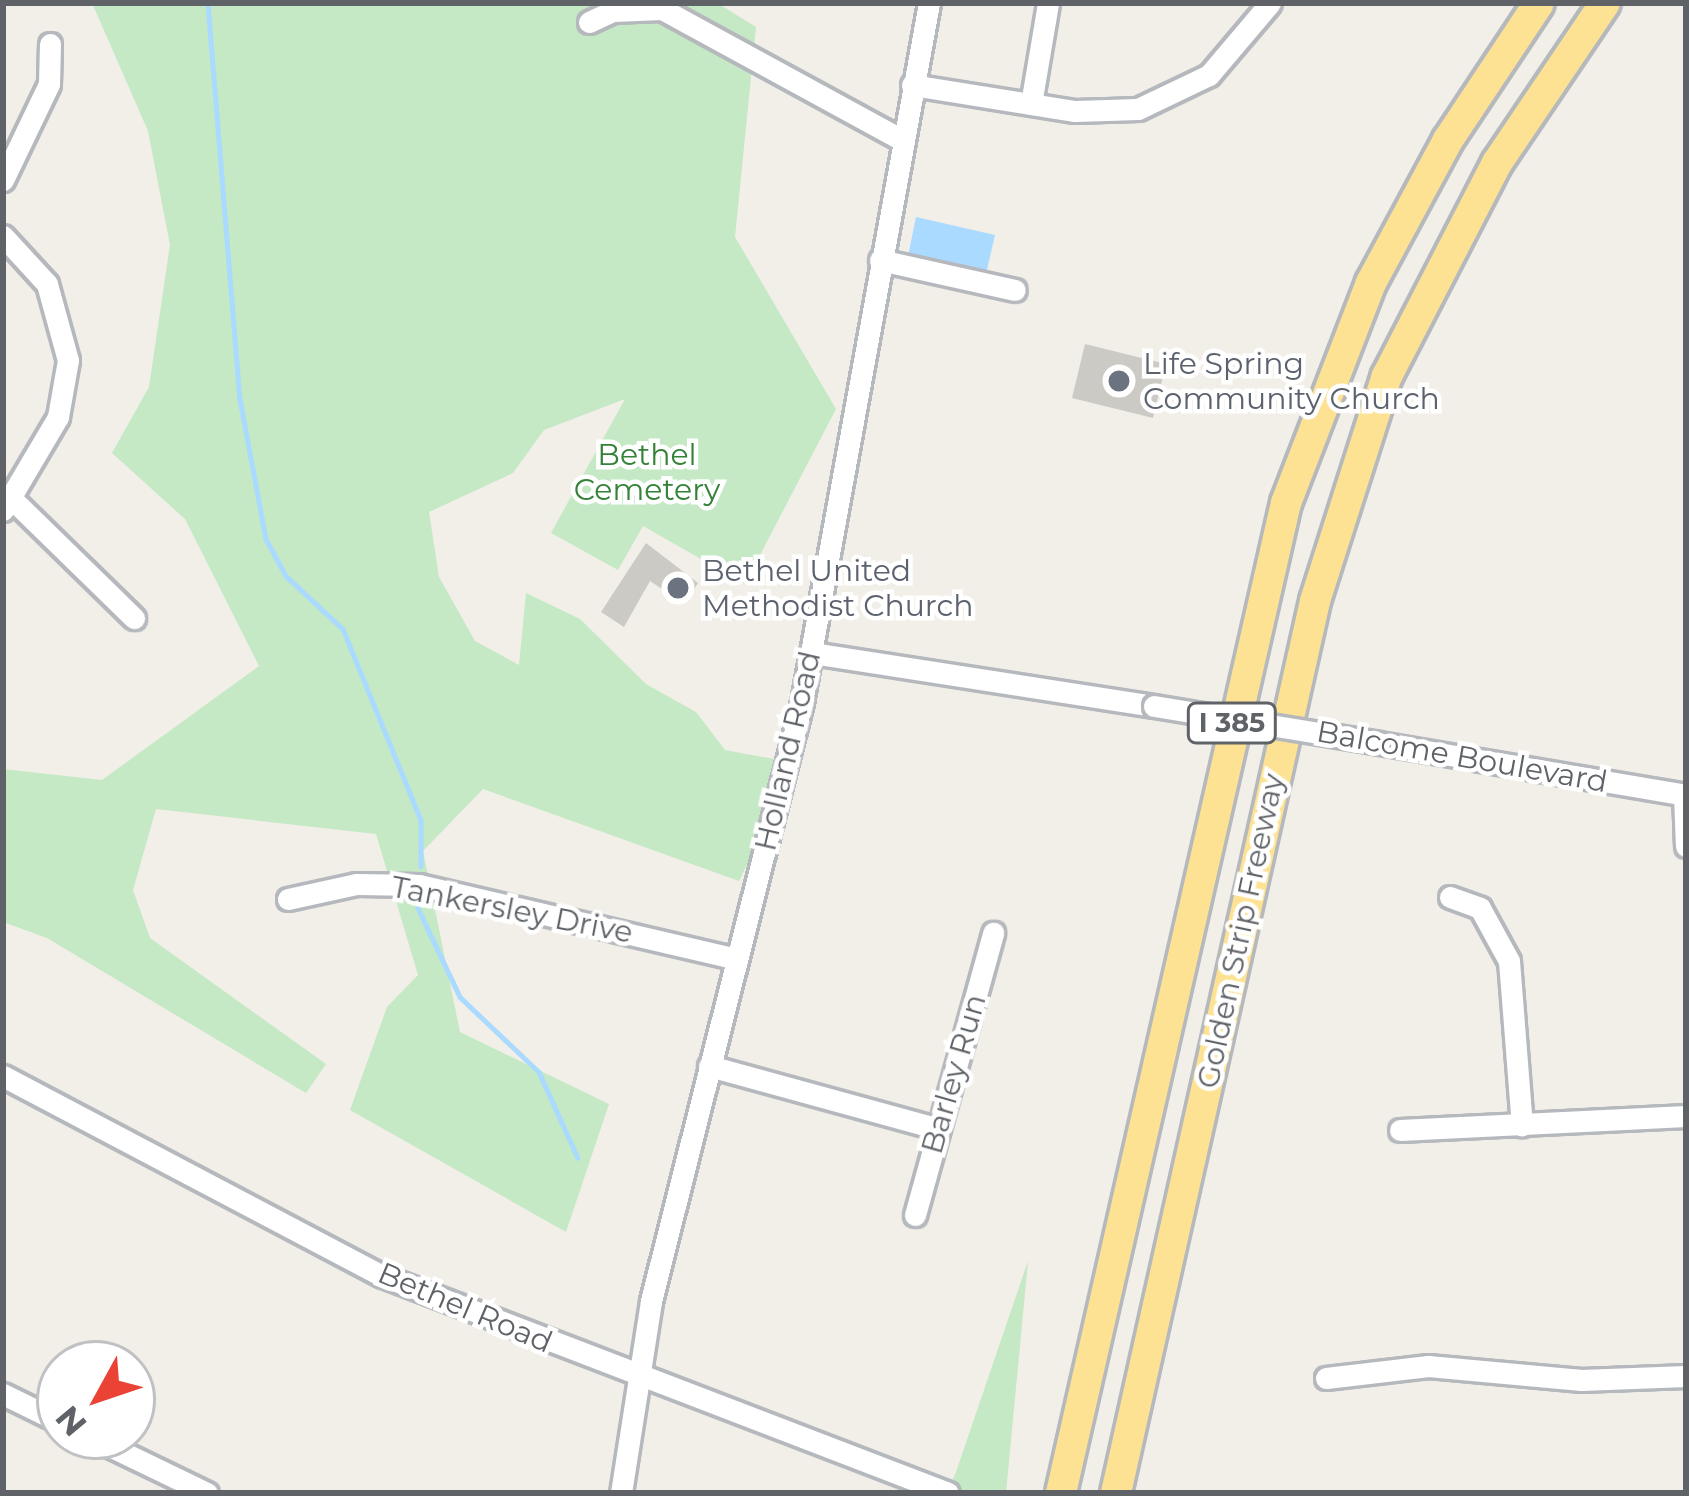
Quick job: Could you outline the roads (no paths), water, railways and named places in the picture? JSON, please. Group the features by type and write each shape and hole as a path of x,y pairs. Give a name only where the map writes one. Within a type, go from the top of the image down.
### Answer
{"highway":[{"name":"Golden Strip Freeway","path":"1061,1493 1286,503 1340,353 1388,250 1539,3"},
{"name":"Golden Strip Freeway","path":"1116,1493 1315,601 1387,376 1497,163 1605,3"}],"street":[{"name":"Holland Road","path":"621,1493 639,1380 709,1066 812,653 929,3"},
{"path":"1031,104 1048,3"},
{"path":"912,85 1106,113 1170,98 1222,63 1270,3"},
{"path":"590,22 613,11 662,9 902,140"},
{"path":"3,180 49,84 50,44"},
{"path":"3,236 47,284 68,360 58,417 7,504 134,618"},
{"path":"880,260 1015,290"},
{"name":"Balcome Boulevard","path":"812,653 1685,795"},
{"path":"1685,795 1686,846"},
{"name":"Tankersley Drive","path":"288,899 356,884 418,885 736,959"},
{"path":"1450,897 1480,908 1509,961 1522,1125"},
{"name":"Barley Run","path":"915,1215 992,933"},
{"path":"709,1066 939,1129"},
{"name":"Bethel Road","path":"3,1076 383,1276 639,1380 935,1491"},
{"path":"1400,1130 1686,1116"},
{"path":"1326,1378 1428,1366 1581,1380 1686,1376"},
{"path":"3,1394 36,1410"},
{"path":"139,1460 207,1493"}],"water":[{"path":"916,217 995,235 986,274 908,256"}],"waterway":[{"path":"208,3 240,399 266,539 286,576 343,629 421,820 421,866"},
{"path":"418,908 460,997 539,1072 578,1158"}],"place":[{"name":"Life Spring Community Church","path":"1119,381"},
{"name":"Bethel United Methodist Church","path":"678,588"}],"park label":[{"name":"Bethel Cemetery","path":"647,472"}]}
